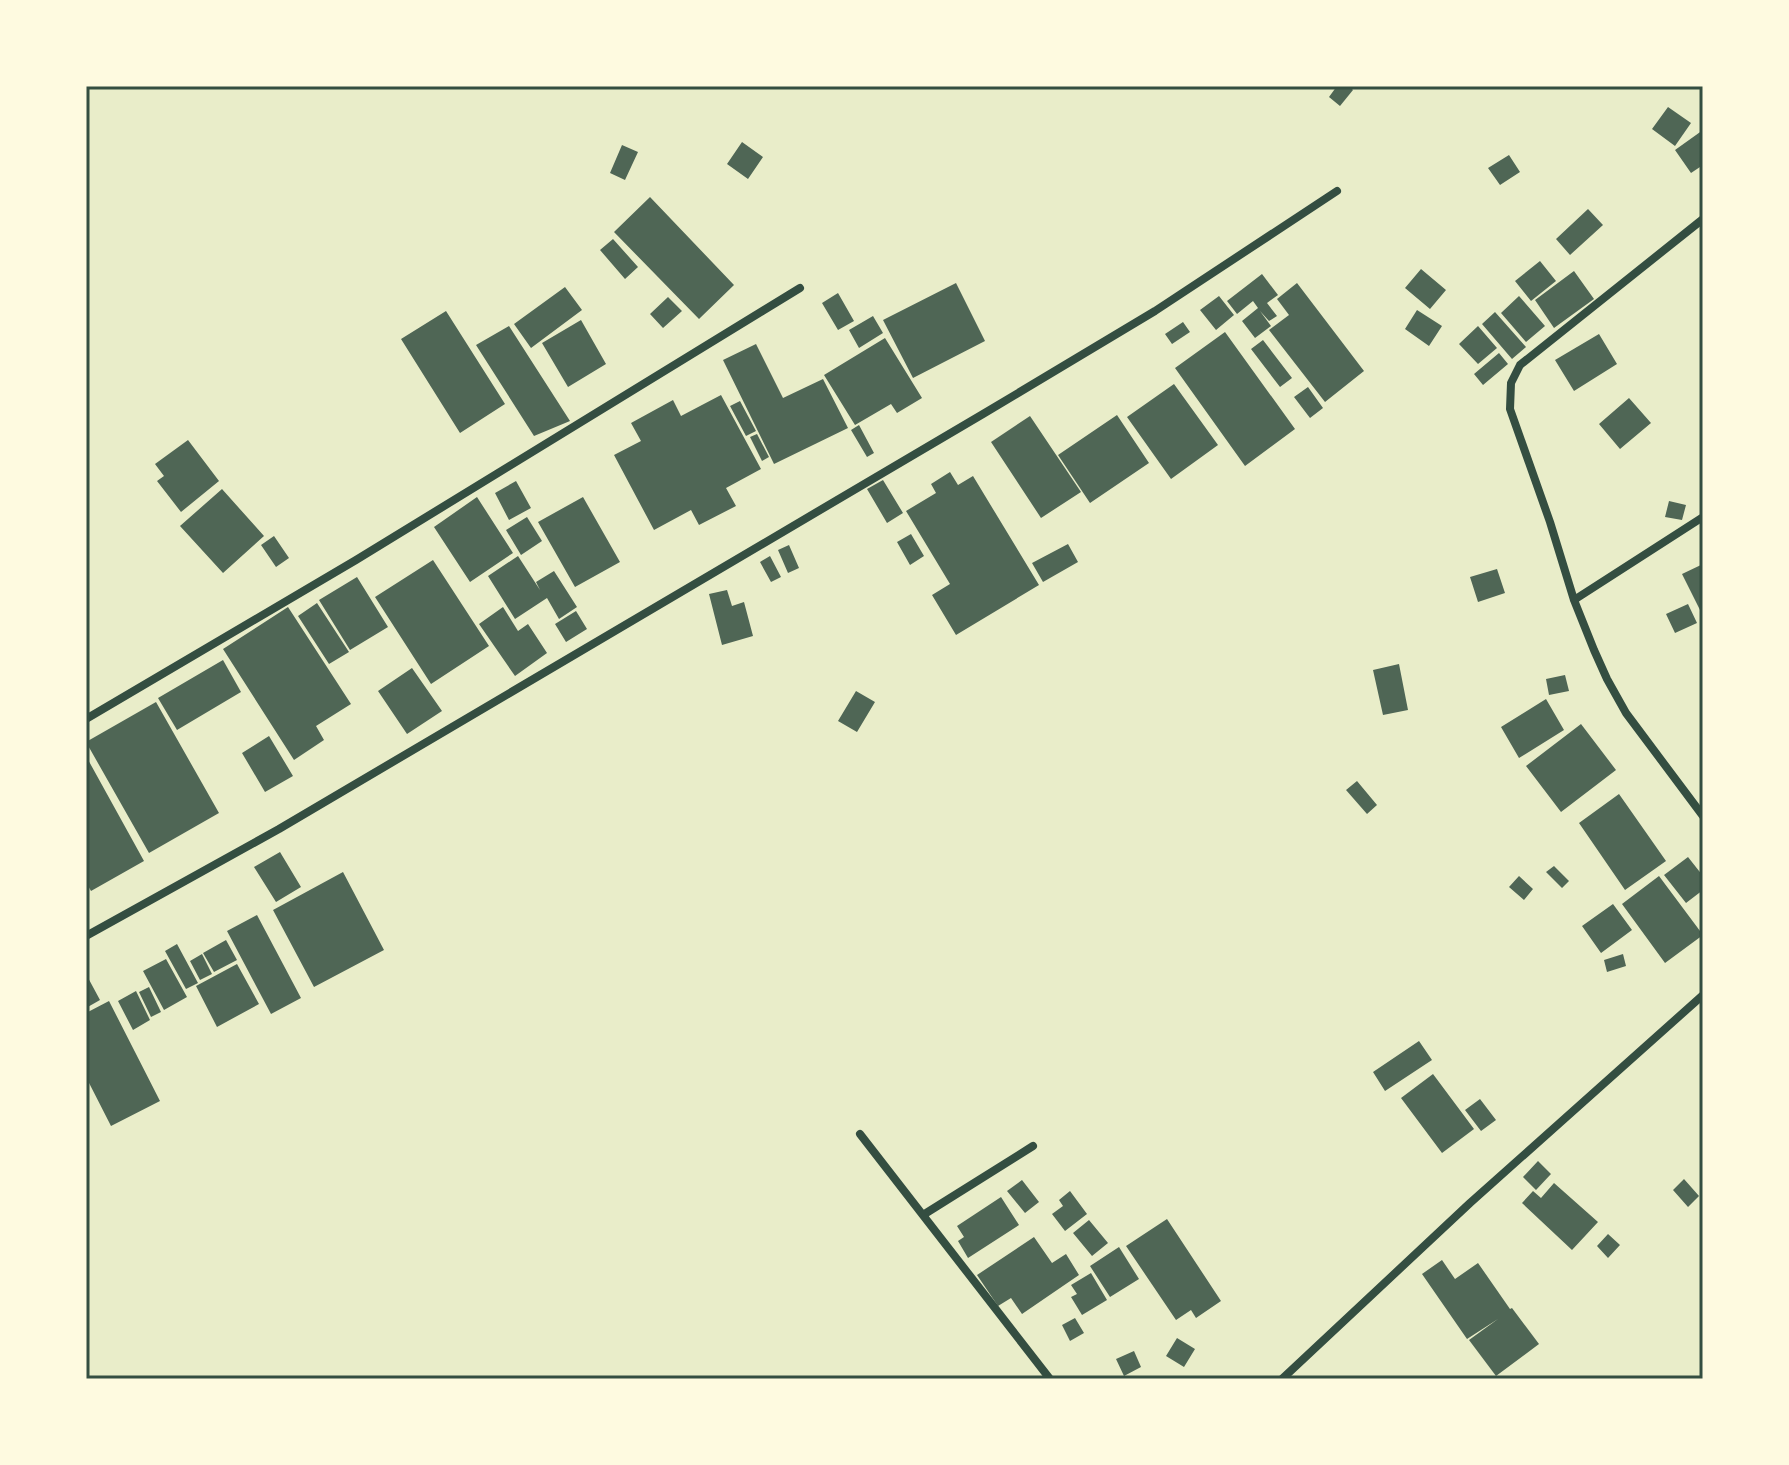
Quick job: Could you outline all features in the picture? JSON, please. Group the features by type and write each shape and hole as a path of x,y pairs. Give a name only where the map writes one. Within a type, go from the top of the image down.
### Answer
{"street":[{"path":"86,936 279,829 1155,311 1337,191"},
{"path":"1703,219 1520,365 1511,383 1510,409 1574,600 1600,665 1626,713 1703,816"},
{"path":"86,719 356,560 800,288"},
{"path":"1574,600 1703,517"},
{"path":"1282,1379 1470,1203 1703,995"},
{"path":"860,1134 1050,1379"},
{"path":"923,1215 1033,1146"}],"building":[{"path":"1337,86 1349,86 1353,90 1340,106 1329,97"},
{"path":"1668,107 1691,123 1675,146 1652,129"},
{"path":"1703,130 1703,165 1691,173 1675,150"},
{"path":"742,142 763,157 748,179 727,164"},
{"path":"622,145 638,152 625,180 610,173"},
{"path":"1509,155 1520,172 1500,185 1488,168"},
{"path":"650,197 734,285 699,319 614,232"},
{"path":"1588,209 1603,225 1570,255 1556,239"},
{"path":"613,239 638,267 625,279 600,250"},
{"path":"1540,261 1556,281 1531,301 1515,281"},
{"path":"1421,269 1446,290 1430,309 1405,288"},
{"path":"1574,271 1594,299 1554,328 1535,300"},
{"path":"1262,274 1278,295 1267,303 1277,316 1269,321 1260,311 1271,326 1255,338 1242,321 1258,308 1253,301 1237,314 1227,301"},
{"path":"956,283 985,341 913,378 883,320"},
{"path":"1297,283 1364,371 1325,402 1269,330 1289,315 1277,299"},
{"path":"565,287 582,310 531,348 514,324"},
{"path":"838,293 854,321 838,330 822,303"},
{"path":"1219,296 1234,315 1216,330 1200,310"},
{"path":"1519,296 1545,326 1526,342 1501,313"},
{"path":"668,297 682,311 663,328 650,314"},
{"path":"1417,310 1442,326 1429,346 1405,329"},
{"path":"446,311 505,404 460,433 401,339"},
{"path":"1495,312 1526,347 1512,359 1482,324"},
{"path":"873,316 883,333 859,348 849,330"},
{"path":"581,320 606,364 568,387 542,343"},
{"path":"1183,322 1190,332 1172,344 1165,334"},
{"path":"509,326 570,421 534,436 476,345"},
{"path":"1478,326 1497,348 1478,364 1459,344"},
{"path":"1225,332 1295,429 1245,466 1175,368"},
{"path":"1599,334 1617,364 1574,391 1555,360"},
{"path":"885,338 922,398 897,413 891,404 855,425 824,375"},
{"path":"1263,340 1292,378 1280,387 1251,349"},
{"path":"756,344 783,398 823,379 848,428 774,464 723,360"},
{"path":"1499,353 1508,364 1483,385 1474,374"},
{"path":"1174,384 1218,445 1171,479 1127,417"},
{"path":"1308,387 1323,408 1310,418 1294,397"},
{"path":"721,395 761,469 726,488 736,506 699,525 691,510 654,530 614,455 641,441 631,423 673,400 681,416"},
{"path":"1629,398 1651,423 1620,449 1599,424"},
{"path":"740,401 756,431 746,436 730,406"},
{"path":"1117,415 1149,463 1090,503 1058,455"},
{"path":"1030,416 1081,492 1041,518 991,442"},
{"path":"859,425 874,453 867,457 851,430"},
{"path":"757,434 769,457 762,461 750,437"},
{"path":"188,440 219,481 181,512 157,481 164,476 155,464"},
{"path":"950,472 958,485 973,476 1039,585 956,635 932,595 950,584 906,511 936,493 931,484"},
{"path":"883,480 903,513 887,523 867,489"},
{"path":"516,481 531,508 509,520 495,493"},
{"path":"222,489 264,536 223,573 180,526"},
{"path":"477,497 513,553 470,582 434,527"},
{"path":"583,497 620,562 575,587 538,522"},
{"path":"1669,501 1686,505 1682,520 1665,517"},
{"path":"527,517 542,541 521,555 506,530"},
{"path":"911,534 924,556 910,565 897,542"},
{"path":"274,536 289,558 276,567 261,545"},
{"path":"1068,544 1078,562 1043,582 1032,563"},
{"path":"789,545 799,568 788,573 778,550"},
{"path":"518,556 540,590 536,582 554,571 577,607 559,619 547,598 515,619 488,576"},
{"path":"770,556 781,577 771,582 760,562"},
{"path":"433,560 489,646 431,684 375,597"},
{"path":"1703,564 1703,616 1682,574"},
{"path":"1497,569 1505,593 1478,602 1470,577"},
{"path":"357,577 388,627 350,650 319,600"},
{"path":"727,590 732,606 744,602 753,636 722,645 709,594"},
{"path":"317,603 349,652 329,664 298,616"},
{"path":"1688,604 1697,623 1675,633 1666,614"},
{"path":"288,607 351,704 316,726 324,740 294,760 223,649"},
{"path":"503,607 518,631 528,624 547,653 515,676 479,624"},
{"path":"576,611 587,629 566,642 555,624"},
{"path":"223,660 241,692 177,730 158,698"},
{"path":"1399,664 1408,710 1383,715 1373,670"},
{"path":"412,668 442,711 407,734 378,691"},
{"path":"1565,675 1569,691 1549,695 1546,679"},
{"path":"856,691 875,702 857,732 838,721"},
{"path":"1546,699 1564,730 1519,758 1501,727"},
{"path":"156,702 219,813 149,853 86,742"},
{"path":"1581,724 1616,770 1561,812 1526,766"},
{"path":"269,736 293,776 265,792 242,753"},
{"path":"86,756 144,861 91,891 86,882"},
{"path":"1357,781 1377,805 1367,814 1346,790"},
{"path":"1619,794 1666,861 1625,890 1579,823"},
{"path":"280,852 301,887 276,902 254,867"},
{"path":"1688,857 1703,876 1703,890 1686,903 1664,875"},
{"path":"1554,866 1569,881 1562,888 1546,872"},
{"path":"343,872 384,950 314,987 273,910"},
{"path":"1519,876 1533,889 1524,900 1509,887"},
{"path":"1659,876 1703,935 1665,963 1622,904"},
{"path":"1613,904 1632,930 1601,953 1582,926"},
{"path":"257,915 301,998 271,1014 227,931"},
{"path":"226,940 237,960 214,972 203,953"},
{"path":"177,944 198,983 186,989 165,951"},
{"path":"202,954 212,974 200,980 190,961"},
{"path":"1623,954 1626,966 1607,972 1604,960"},
{"path":"166,959 187,997 164,1010 143,971"},
{"path":"237,964 259,1004 217,1027 196,986"},
{"path":"86,974 100,1000 86,1008"},
{"path":"149,987 161,1012 151,1017 139,992"},
{"path":"136,991 150,1020 133,1030 118,1001"},
{"path":"109,1001 160,1101 111,1126 86,1077 86,1013"},
{"path":"1419,1041 1432,1060 1385,1091 1373,1072"},
{"path":"1433,1074 1474,1129 1442,1153 1401,1098"},
{"path":"1480,1099 1496,1120 1481,1131 1465,1110"},
{"path":"1538,1161 1551,1174 1536,1190 1523,1177"},
{"path":"1684,1179 1699,1196 1688,1207 1673,1190"},
{"path":"1022,1180 1039,1202 1025,1213 1007,1191"},
{"path":"1554,1183 1598,1222 1572,1250 1522,1203 1533,1191 1541,1198"},
{"path":"1070,1191 1087,1214 1065,1231 1052,1214 1063,1206 1059,1200"},
{"path":"1001,1197 1019,1225 968,1258 958,1241 964,1237 957,1226"},
{"path":"1167,1219 1221,1301 1196,1318 1191,1310 1176,1320 1126,1246"},
{"path":"1089,1220 1108,1243 1092,1256 1073,1233"},
{"path":"1608,1234 1620,1245 1608,1258 1597,1246"},
{"path":"1034,1237 1052,1263 1066,1254 1079,1275 1022,1314 1011,1298 998,1306 977,1275"},
{"path":"1119,1247 1139,1279 1110,1297 1090,1266"},
{"path":"1442,1260 1455,1279 1478,1263 1539,1344 1496,1376 1469,1340 1498,1319 1467,1339 1422,1274"},
{"path":"1091,1273 1107,1300 1082,1315 1071,1297 1077,1294 1071,1285"},
{"path":"1075,1318 1084,1333 1070,1341 1062,1325"},
{"path":"1177,1338 1195,1349 1184,1367 1166,1356"},
{"path":"1134,1351 1141,1367 1124,1376 1116,1359"}]}
